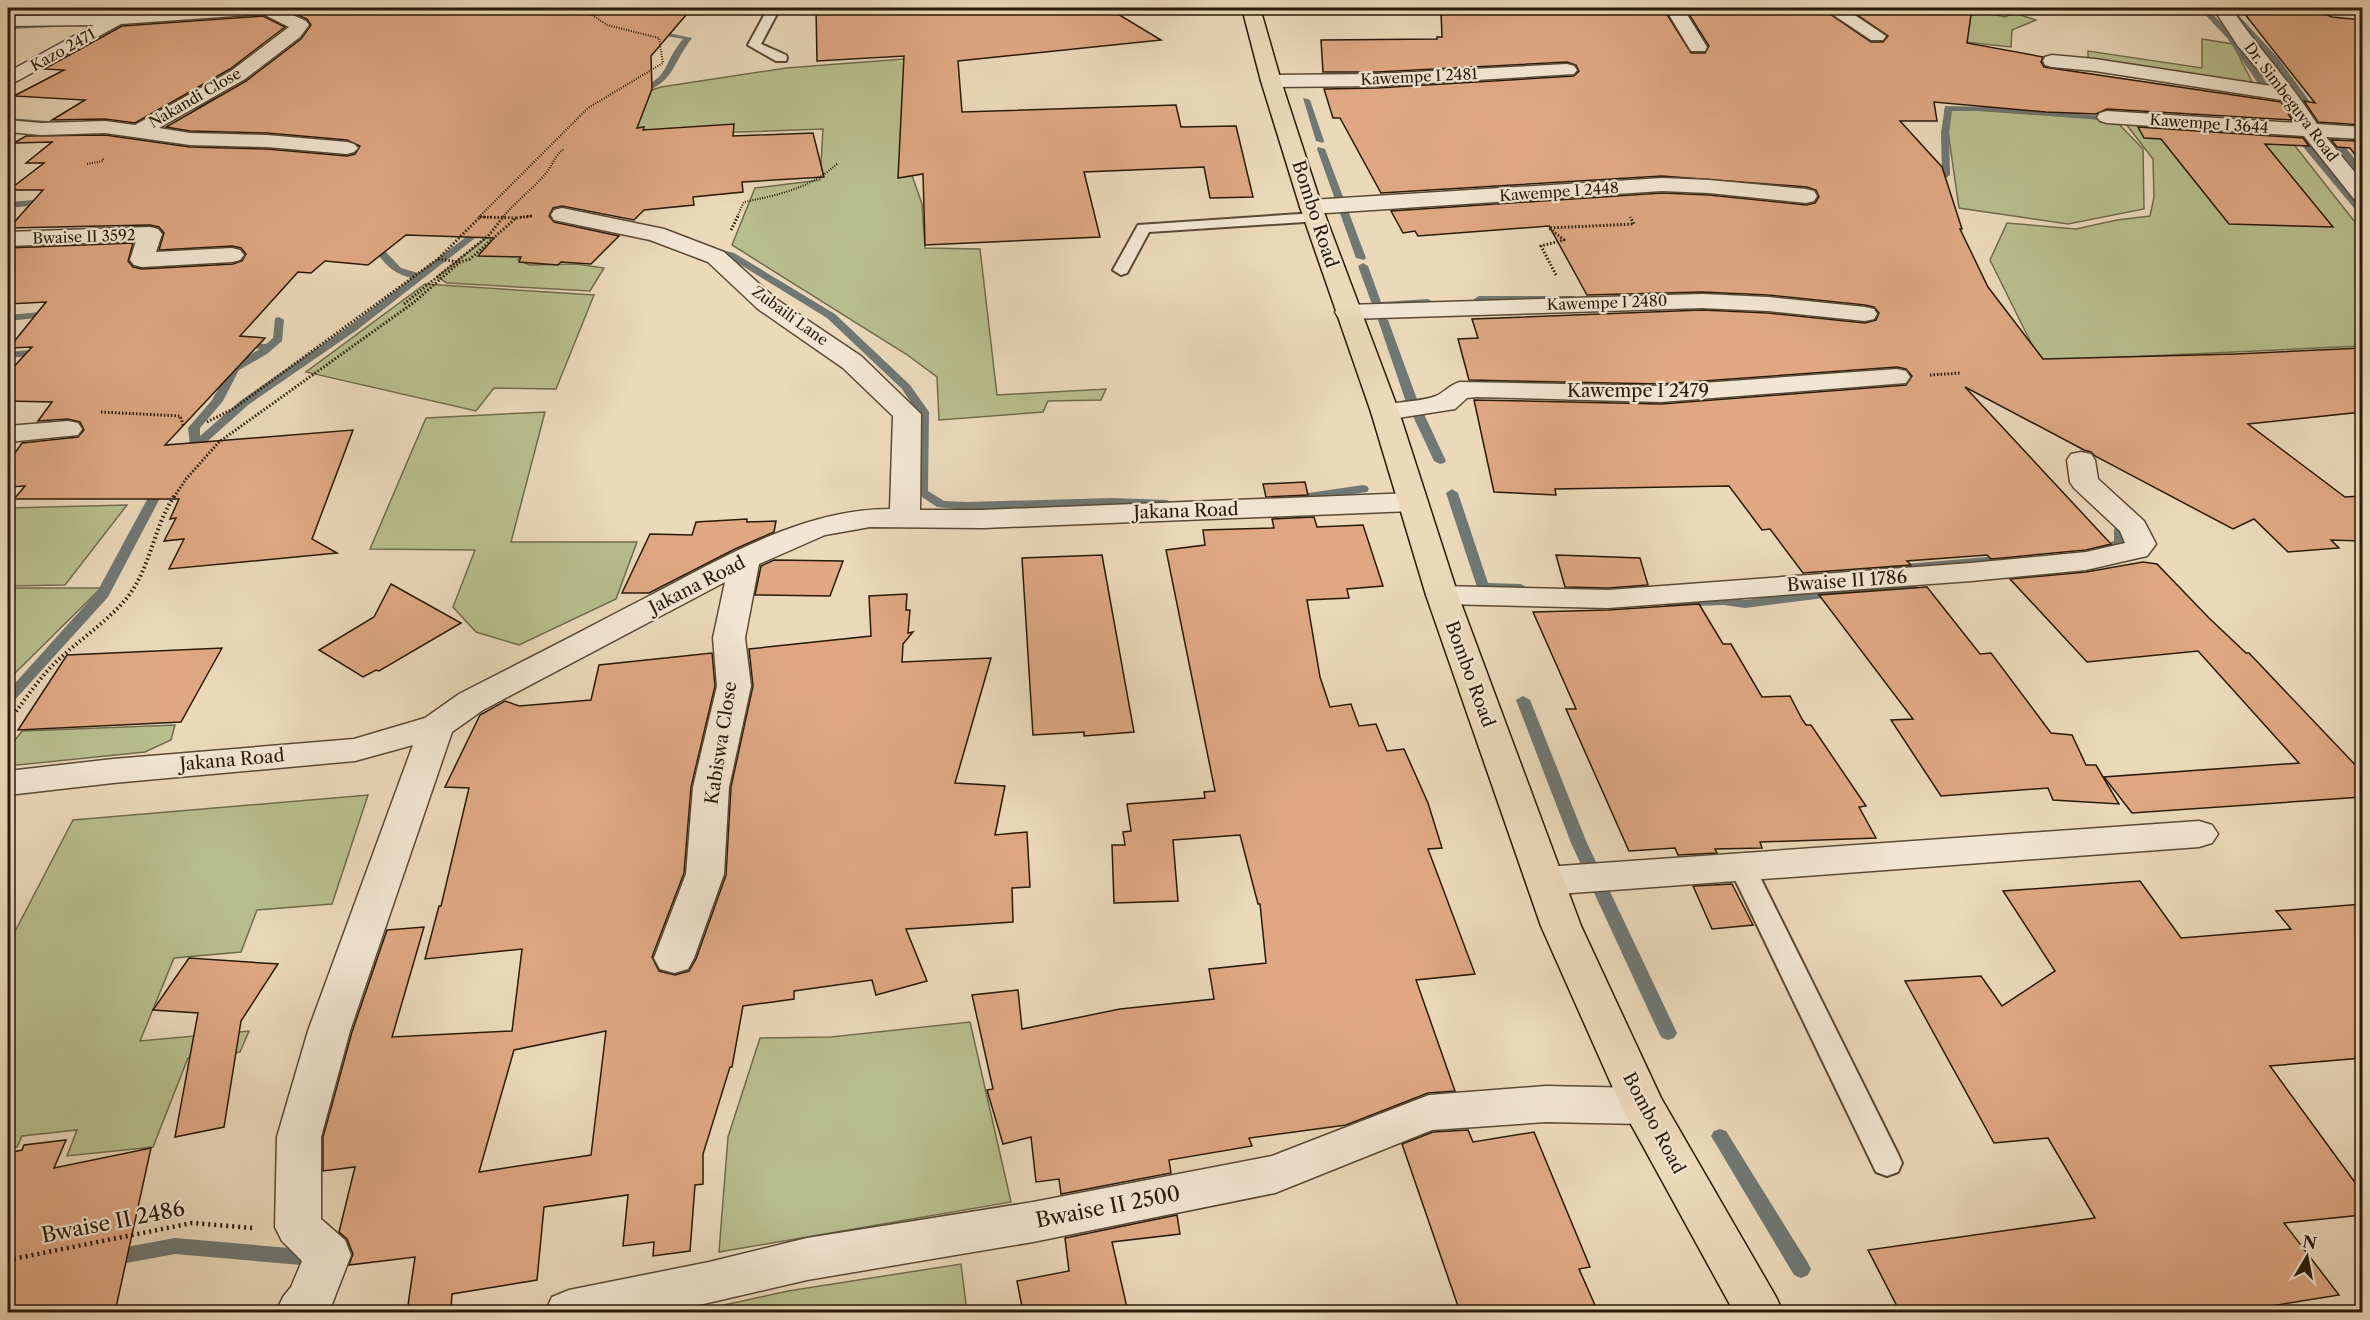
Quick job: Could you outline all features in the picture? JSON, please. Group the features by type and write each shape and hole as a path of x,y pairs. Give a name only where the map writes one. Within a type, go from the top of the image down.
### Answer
{"main road":[{"name":"Bombo Road","path":"1251,8 1271,81 1313,213 1385,412 1442,595 1561,926 1642,1106 1759,1312"}],"street":[{"path":"8,21 118,19 273,8"},
{"name":"Nakandi Close","path":"139,131 238,75 294,33 300,25 273,8"},
{"path":"1674,8 1698,47"},
{"path":"1832,8 1878,36"},
{"name":"Dr. Simbeguya Road","path":"2222,8 2245,42 2289,95 2310,130 2362,194"},
{"name":"Kazo 2471","path":"8,80 118,19"},
{"path":"2052,61 2095,65 2289,95"},
{"name":"Kawempe I 2481","path":"1271,81 1377,80 1567,70"},
{"name":"Kawempe I 3644","path":"2107,117 2362,133"},
{"path":"8,126 41,129 105,127 139,131"},
{"name":"Nakandi Close","path":"139,131 190,139 267,141 347,148"},
{"name":"Kawempe I 2448","path":"1313,213 1612,189 1641,184 1704,185 1806,196"},
{"name":"Zubaili Lane","path":"562,215 656,234 716,257 767,304 852,362 907,414 904,517"},
{"name":"Bwaise II 3592","path":"8,239 150,234 142,260 232,255"},
{"name":"Kawempe I 2480","path":"1347,312 1570,304 1736,302 1865,314"},
{"name":"Kawempe I 2479","path":"1385,412 1445,403 1460,390 1476,388 1661,394 1896,377"},
{"path":"8,434 60,429"},
{"name":"Bwaise II 1786","path":"1442,595 1608,599 1971,572 2086,561 2125,555 2136,550 2141,544 2133,527 2084,482 2081,460"},
{"name":"Jakana Road","path":"8,783 113,771 355,750 437,726 471,702 745,560 817,527 870,518 983,519 1412,502"},
{"name":"Kabiswa Close","path":"674,958 705,874 711,787 734,686 729,638 745,560"},
{"path":"300,1312 310,1301 328,1255 298,1227 299,1137 329,1031 437,726"},
{"path":"1545,881 2199,834"},
{"name":"Bwaise II 2500","path":"569,1312 709,1283 807,1259 1033,1222 1275,1174 1429,1113 1546,1104 1642,1106"}],"lane":[{"path":"778,8 773,9 754,45 781,58"},
{"path":"1121,270 1144,228 1313,213"},
{"path":"1742,867 1887,1163"}],"path":[{"path":"207,422 233,409 438,259 588,108 663,63 659,38 626,32 592,19 582,8"},
{"path":"588,15 666,8"},
{"path":"404,304 489,235 516,201 546,174 558,153 564,149"},
{"path":"716,257 744,202 807,187 826,176 838,163"},
{"path":"1570,304 1541,246 1564,240 1549,228 1604,223 1634,224 1612,189"},
{"path":"480,217 516,218"},
{"path":"8,722 51,666 97,628 127,598 143,571 160,519 186,479 219,442 413,303 460,262 470,259 516,218"},
{"path":"438,259 460,262"},
{"path":"60,429 59,419 91,411 180,416 184,428"},
{"name":"Bwaise II 2486","path":"8,1260 192,1223 268,1229 298,1227"}],"green space":[{"path":"1910,8 1993,8 1988,13 2005,17 2014,13 2036,20 2012,30 2011,47 1899,35 1895,29"},
{"path":"2202,39 2233,44 2254,86 2088,62 2088,51 2202,68"},
{"path":"929,57 902,147 922,204 925,248 980,249 997,395 1106,389 1101,400 1048,401 1043,412 939,420 937,377 906,354 732,245 755,188 820,180 823,129 662,132 595,122 605,105 661,87 786,68"},
{"path":"1946,108 2115,120 2143,149 2144,209 2068,224 1959,208"},
{"path":"2126,124 2284,132 2362,231 2362,346 2040,361 1990,260 2007,223 2076,229 2150,216 2154,197 2153,159"},
{"path":"539,226 518,260 530,265 576,264 604,268 590,291 447,283 437,277 500,227"},
{"path":"425,284 594,295 556,389 494,388 476,411 306,372"},
{"path":"545,412 511,542 637,542 616,599 519,645 476,632 453,607 475,550 370,549 426,418"},
{"path":"127,505 65,585 8,586 8,508"},
{"path":"8,588 101,588 8,678"},
{"path":"175,725 171,740 145,752 8,766 8,749 22,731"},
{"path":"368,795 332,904 257,910 241,952 174,958 140,1041 249,1031 240,1052 188,1058 153,1147 67,1156 77,1130 22,1136 17,1147 8,1148 8,945 73,820"},
{"path":"970,1022 1011,1202 719,1252 728,1137 760,1038 831,1037"},
{"path":"961,1264 967,1312 692,1312 788,1291"}],"building":[{"path":"106,8 182,8 99,12"},
{"path":"291,8 692,8 651,56 652,89 637,128 644,127 643,130 734,124 733,136 813,133 824,177 742,182 743,192 693,197 694,205 644,210 634,220 562,206 553,208 549,216 554,222 619,236 591,264 561,262 558,265 519,262 521,257 478,256 494,238 406,235 368,265 325,261 311,273 298,272 240,336 265,338 165,445 353,430 312,539 337,553 169,569 184,539 164,541 176,518 170,519 179,499 14,499 25,486 8,487 8,463 22,443 78,437 84,430 80,422 68,419 38,421 52,402 8,401 8,373 32,347 9,348 46,302 8,304 8,248 133,243 128,261 133,267 142,269 233,264 242,261 246,254 241,248 232,246 159,250 164,233 159,227 150,225 9,228 43,190 9,190 44,163 26,163 52,142 14,143 26,136 105,135 190,147 267,149 347,156 355,154 360,146 347,140 267,133 190,131 166,127 246,81 301,39 311,25 307,19 289,11"},
{"path":"816,8 1108,8 1161,40 958,61 962,112 1176,105 1181,127 1236,126 1253,197 1210,198 1204,167 1084,172 1100,237 925,245 923,174 898,178 904,56 817,61"},
{"path":"1452,8 1663,8 1691,53 1705,53 1709,46 1685,8 1821,8 1871,42 1883,42 1888,36 1847,8 1972,8 1967,43 2043,57 2041,62 2044,67 2281,102 2292,120 2107,109 2096,114 2046,112 1934,102 1937,121 1900,121 1942,167 1962,229 1960,229 1988,287 2043,359 2362,348 2362,412 2248,424 2345,497 2362,496 2362,541 2331,540 2339,548 2288,552 2254,519 2233,529 1965,387 2111,544 2086,550 1991,559 1987,555 1907,561 1911,565 1803,573 1770,529 1762,530 1729,486 1555,489 1556,495 1494,492 1474,400 1661,404 1906,385 1912,376 1906,369 1897,367 1661,384 1469,380 1458,339 1478,338 1472,319 1702,310 1768,313 1865,323 1876,320 1879,313 1874,307 1865,305 1768,295 1702,292 1587,295 1549,226 1418,236 1415,231 1403,233 1391,211 1662,193 1709,195 1806,205 1815,203 1819,197 1816,190 1807,187 1662,176 1381,193 1340,118 1333,118 1324,89 1574,76 1579,71 1576,65 1567,62 1377,72 1323,72 1321,40 1437,39 1437,37 1442,37 1441,12 1454,13"},
{"path":"2240,8 2319,8 2332,17 2362,20 2362,125 2318,122 2304,101 2315,103"},
{"path":"263,16 285,27 230,69 135,123 105,119 52,120 85,100 14,96 64,70 44,69 122,26"},
{"path":"2138,127 2303,138 2309,146 2265,144 2333,227 2229,224 2161,139 2144,138"},
{"path":"2331,140 2362,141 2362,164 2350,148 2337,147"},
{"path":"1305,482 1308,495 1266,497 1263,484"},
{"path":"1314,517 1317,527 1363,525 1383,586 1347,589 1349,598 1307,600 1320,677 1330,707 1351,704 1359,726 1376,724 1387,751 1404,749 1428,803 1442,848 1428,849 1475,974 1416,980 1455,1091 1428,1093 1346,1125 1249,1138 1252,1146 1169,1160 1171,1173 1061,1194 1059,1179 1036,1182 1031,1137 1003,1144 987,1090 993,1089 972,995 1018,990 1022,1029 1120,1009 1214,999 1209,969 1266,963 1260,904 1258,904 1240,835 1173,840 1178,901 1114,903 1112,845 1125,845 1123,832 1131,831 1127,804 1205,798 1204,792 1215,791 1166,550 1205,545 1203,530 1274,528 1272,519"},
{"path":"747,519 747,522 776,521 774,532 735,549 649,593 622,593 650,534 692,535 696,522"},
{"path":"1102,555 1134,732 1084,736 1084,732 1033,735 1022,558"},
{"path":"1556,555 1640,558 1648,585 1608,588 1565,587"},
{"path":"774,560 843,561 830,596 755,595 761,566"},
{"path":"2143,562 2157,564 2209,618 2246,653 2249,653 2362,772 2362,797 2132,813 2104,777 2299,763 2198,651 2087,662 2010,579 2086,572"},
{"path":"391,584 461,623 379,671 376,670 363,677 319,650 374,617"},
{"path":"1927,587 1980,654 1991,653 2051,733 2072,735 2086,765 2096,765 2119,804 2053,800 2048,788 1941,796 1891,720 1913,719 1819,595"},
{"path":"907,594 906,610 910,610 908,633 913,632 903,644 902,662 991,658 955,783 1005,786 995,835 1027,832 1030,887 1012,888 1013,922 906,929 927,981 876,995 872,980 794,991 794,999 743,1006 732,1067 730,1067 703,1154 703,1184 695,1185 690,1251 653,1256 654,1242 623,1246 628,1195 544,1207 537,1280 452,1294 451,1308 427,1312 407,1312 415,1257 349,1265 353,1254 347,1239 339,1232 355,1167 323,1171 323,1137 352,1032 387,930 424,927 392,1037 512,1031 522,949 425,959 439,906 441,906 469,788 445,787 480,715 505,701 519,706 591,700 599,665 712,653 715,686 691,787 684,873 652,957 659,971 675,975 689,971 696,959 726,875 731,787 753,686 749,649 871,636 869,596","holes":["606,1031 591,1155 479,1172 514,1050"]},
{"path":"1699,604 1723,644 1731,644 1762,697 1790,696 1806,725 1811,725 1866,806 1859,807 1876,838 1760,842 1762,848 1715,849 1717,853 1678,855 1675,848 1629,851 1566,709 1576,709 1533,612"},
{"path":"222,648 181,722 18,730 67,655"},
{"path":"2140,881 2181,938 2291,929 2276,911 2362,904 2362,1058 2270,1066 2362,1192 2362,1215 2284,1223 2339,1295 2265,1307 2269,1312 1900,1312 1868,1250 2095,1218 2048,1138 1994,1143 1905,981 1981,976 2002,1006 2055,971 2003,891"},
{"path":"1732,884 1753,925 1712,929 1693,886"},
{"path":"189,958 278,964 241,1021 224,1127 175,1137 198,1013 153,1010"},
{"path":"1468,1130 1473,1142 1534,1132 1590,1267 1579,1269 1598,1312 1460,1312 1402,1144 1433,1132"},
{"path":"66,1140 54,1168 151,1148 115,1312 8,1312 8,1153 22,1150 24,1145"},
{"path":"1177,1215 1180,1234 1112,1242 1128,1312 1023,1312 1017,1281 1069,1271 1065,1238"}],"waterway":[{"path":"646,10 668,8"},
{"path":"2202,8 2230,36 2265,87"},
{"path":"2229,8 2275,60 2327,130 2362,131"},
{"path":"8,27 54,25"},
{"path":"635,93 659,83 665,77 680,48 688,38 652,31"},
{"path":"1288,53 1290,58"},
{"path":"185,110 226,96"},
{"path":"1306,100 1320,141"},
{"path":"1946,175 1945,133 1948,108 1991,109 2115,119"},
{"path":"8,120 61,125"},
{"path":"2281,132 2297,134 2362,212"},
{"path":"2332,136 2362,173"},
{"path":"1321,149 1361,258"},
{"path":"8,205 47,202"},
{"path":"186,455 244,403 353,328 485,226"},
{"path":"710,248 731,255 831,316 906,387 923,412 922,493 941,504 967,506 1112,502 1167,504"},
{"path":"382,253 398,270 420,276"},
{"path":"1363,266 1377,305 1428,302"},
{"path":"1479,299 1573,299"},
{"path":"8,318 52,314"},
{"path":"269,347 278,339 279,320"},
{"path":"1383,320 1412,402"},
{"path":"240,344 269,347"},
{"path":"195,444 194,428 217,401 235,368 269,347"},
{"path":"8,355 44,352"},
{"path":"1418,414 1440,461"},
{"path":"8,699 103,594 162,483"},
{"path":"1288,500 1363,489"},
{"path":"1452,493 1483,587 1521,588"},
{"path":"2099,551 2120,543 2120,529"},
{"path":"1881,570 2011,559"},
{"path":"1667,603 1724,601 1745,604 1832,593 1913,588"},
{"path":"1523,700 1579,843 1668,1033"},
{"path":"1720,1136 1801,1269"},
{"path":"110,1258 175,1246 301,1257"}]}
